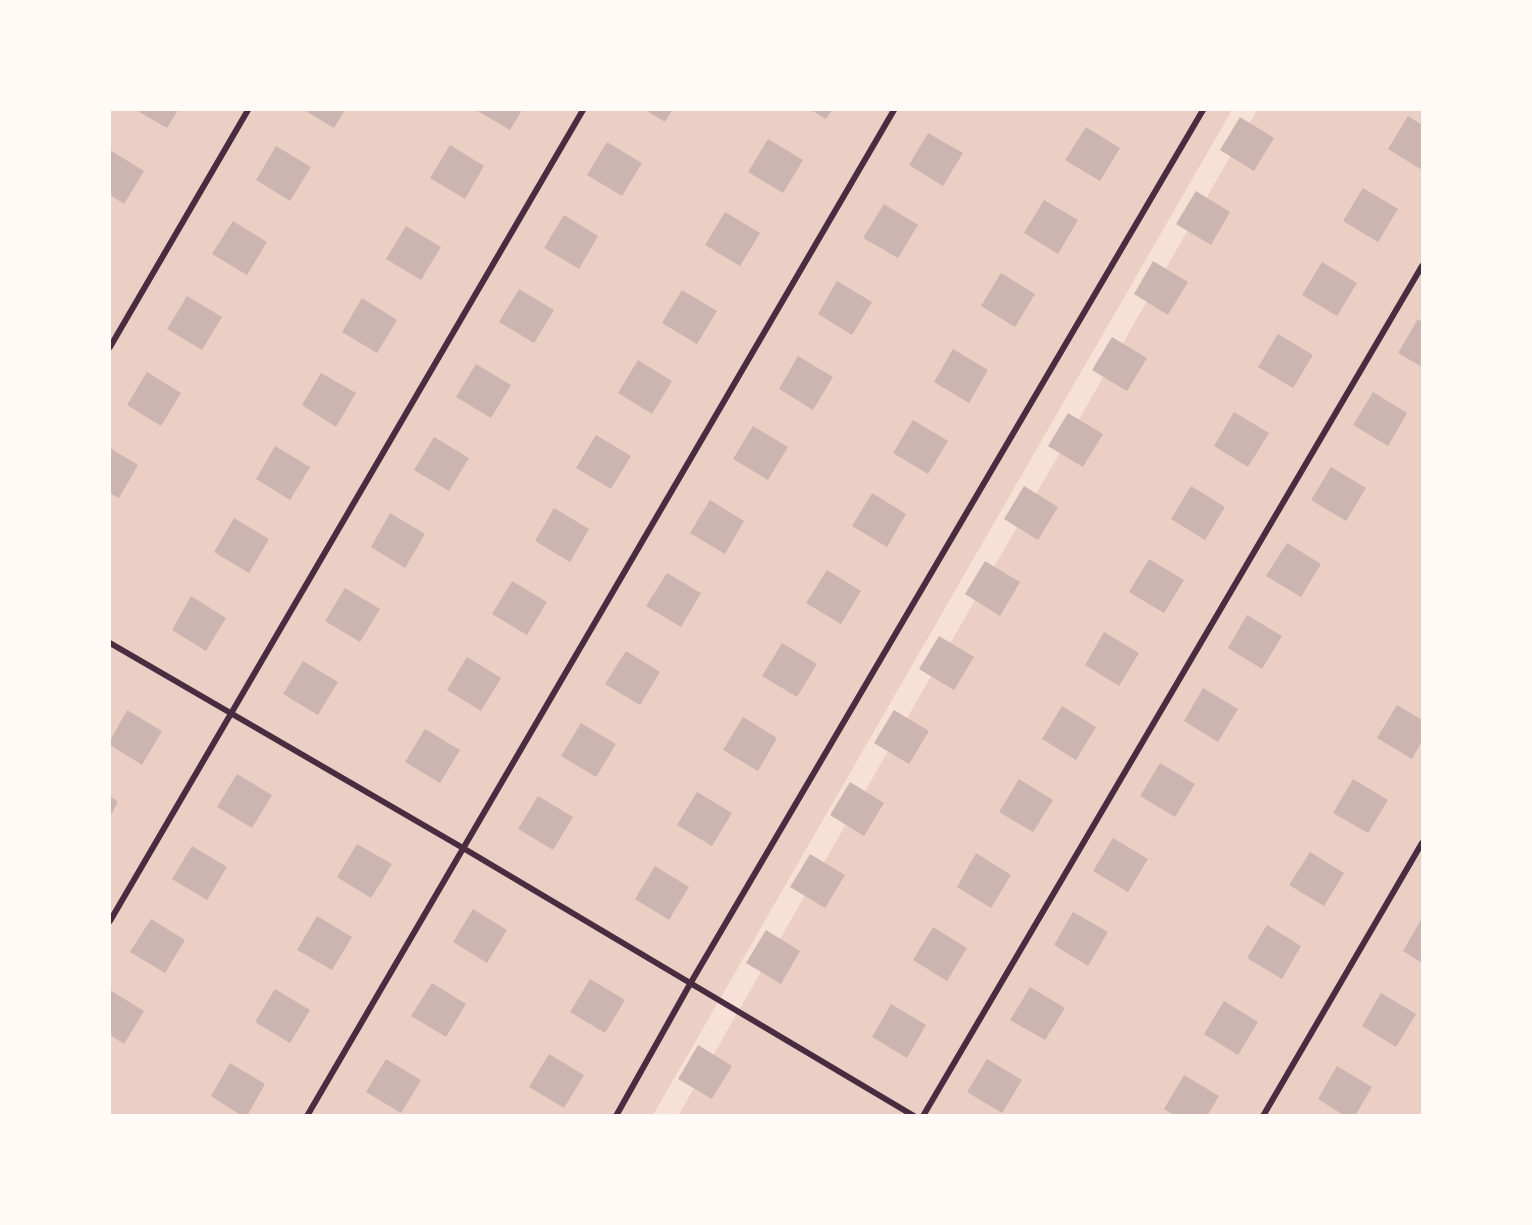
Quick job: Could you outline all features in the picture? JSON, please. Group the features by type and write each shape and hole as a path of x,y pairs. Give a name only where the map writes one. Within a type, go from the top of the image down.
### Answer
{"street":[{"path":"110,347 248,110"},
{"path":"110,921 583,110"},
{"path":"307,1116 894,110"},
{"path":"616,1116 690,984 1203,110"},
{"path":"923,1116 1422,266"},
{"path":"110,643 463,848 914,1116"},
{"path":"1263,1116 1422,843"}],"shaded area":[{"path":"110,110 1232,110 653,1115 110,1116"},
{"path":"1257,110 1422,110 1422,1115 678,1116"}],"building":[{"path":"136,110 178,110 167,128"},
{"path":"304,110 345,110 334,128"},
{"path":"476,110 522,110 510,130"},
{"path":"645,110 672,110 665,122"},
{"path":"811,110 832,110 826,119"},
{"path":"1408,116 1422,125 1422,170 1388,149"},
{"path":"1240,117 1274,138 1254,171 1220,150"},
{"path":"1086,127 1120,148 1100,181 1065,160"},
{"path":"928,133 963,153 943,186 909,165"},
{"path":"768,139 803,160 783,193 748,172"},
{"path":"607,142 642,163 622,196 587,175"},
{"path":"450,145 484,166 465,199 430,178"},
{"path":"276,146 311,167 290,201 256,180"},
{"path":"110,150 144,171 124,204 110,195"},
{"path":"1363,188 1398,209 1378,242 1343,221"},
{"path":"1196,191 1230,212 1211,245 1176,224"},
{"path":"1044,200 1078,220 1058,254 1024,233"},
{"path":"884,204 918,225 898,258 863,238"},
{"path":"725,212 760,233 740,266 705,245"},
{"path":"564,215 598,236 579,269 544,248"},
{"path":"233,221 267,242 247,275 212,254"},
{"path":"406,226 441,247 421,280 386,259"},
{"path":"1153,261 1188,282 1168,315 1134,294"},
{"path":"1322,262 1357,283 1337,316 1302,295"},
{"path":"1001,273 1035,294 1015,327 981,306"},
{"path":"837,281 872,302 852,335 818,314"},
{"path":"519,289 554,310 534,343 499,322"},
{"path":"682,290 717,311 697,344 662,323"},
{"path":"187,296 222,317 202,350 167,329"},
{"path":"362,298 397,320 377,353 342,332"},
{"path":"1418,319 1422,322 1422,367 1398,353"},
{"path":"1278,334 1313,355 1293,388 1258,367"},
{"path":"1112,337 1147,358 1127,391 1092,370"},
{"path":"953,349 988,370 969,403 934,382"},
{"path":"798,356 833,377 813,410 779,389"},
{"path":"638,360 672,381 652,414 618,393"},
{"path":"476,364 511,385 491,418 456,397"},
{"path":"147,372 181,393 161,426 127,405"},
{"path":"321,373 356,393 336,427 302,405"},
{"path":"1373,392 1407,413 1388,446 1353,425"},
{"path":"1234,412 1269,433 1248,467 1214,446"},
{"path":"1068,413 1103,434 1083,467 1048,446"},
{"path":"913,420 948,441 928,474 893,453"},
{"path":"753,426 788,447 768,480 733,459"},
{"path":"596,435 631,456 611,489 576,468"},
{"path":"434,437 469,458 449,491 414,470"},
{"path":"275,446 310,467 290,500 256,479"},
{"path":"110,448 138,465 119,498 110,493"},
{"path":"1331,467 1366,488 1346,521 1311,500"},
{"path":"1024,486 1058,507 1038,540 1004,519"},
{"path":"1191,486 1225,507 1205,540 1171,519"},
{"path":"872,493 906,514 887,547 852,526"},
{"path":"710,500 744,521 725,554 690,533"},
{"path":"554,508 589,529 570,562 535,541"},
{"path":"390,513 425,534 405,568 371,547"},
{"path":"234,518 269,539 249,573 214,552"},
{"path":"1287,543 1321,564 1301,597 1266,576"},
{"path":"1149,559 1184,580 1164,613 1129,592"},
{"path":"985,561 1020,582 1000,616 965,594"},
{"path":"827,570 861,591 841,624 806,603"},
{"path":"667,573 701,593 681,627 646,606"},
{"path":"512,581 547,602 527,635 492,614"},
{"path":"345,588 380,609 360,642 325,621"},
{"path":"191,596 226,618 206,651 172,630"},
{"path":"1247,615 1282,636 1262,669 1228,648"},
{"path":"1104,632 1139,653 1119,686 1085,665"},
{"path":"939,636 974,657 954,690 919,669"},
{"path":"782,643 817,664 797,697 762,676"},
{"path":"626,651 660,672 640,705 605,684"},
{"path":"467,657 501,678 481,711 447,690"},
{"path":"303,661 338,682 318,715 283,694"},
{"path":"1203,688 1238,709 1218,742 1184,721"},
{"path":"1397,705 1422,720 1422,741 1412,759 1377,738"},
{"path":"1062,706 1096,727 1076,760 1042,739"},
{"path":"127,710 162,731 142,765 110,745"},
{"path":"894,710 929,731 909,764 874,743"},
{"path":"743,717 777,738 758,771 723,750"},
{"path":"581,723 616,744 596,777 561,756"},
{"path":"425,729 460,750 440,783 405,762"},
{"path":"1160,763 1195,784 1175,817 1140,796"},
{"path":"237,774 272,795 252,828 217,807"},
{"path":"1019,779 1053,800 1033,832 999,812"},
{"path":"1353,779 1388,800 1368,833 1333,813"},
{"path":"850,782 884,803 864,836 830,815"},
{"path":"697,792 732,813 712,846 677,825"},
{"path":"110,796 118,802 110,817"},
{"path":"538,796 573,817 553,850 518,829"},
{"path":"1113,838 1148,859 1128,892 1093,871"},
{"path":"357,844 392,864 371,898 337,877"},
{"path":"192,846 227,867 207,900 172,879"},
{"path":"1310,852 1344,873 1324,906 1289,885"},
{"path":"976,853 1011,875 991,908 957,887"},
{"path":"810,854 845,875 825,908 790,887"},
{"path":"655,866 689,887 669,920 635,899"},
{"path":"473,909 507,930 487,963 453,942"},
{"path":"1073,912 1108,932 1088,966 1054,945"},
{"path":"317,916 352,937 332,970 297,950"},
{"path":"1422,918 1422,963 1403,951"},
{"path":"151,919 185,940 165,973 130,952"},
{"path":"1267,925 1301,946 1282,979 1247,958"},
{"path":"933,927 967,948 947,981 913,960"},
{"path":"766,930 800,951 781,984 746,963"},
{"path":"590,979 625,1000 605,1033 570,1012"},
{"path":"432,983 466,1004 446,1037 411,1016"},
{"path":"1030,987 1065,1008 1045,1040 1010,1020"},
{"path":"275,989 310,1010 290,1043 255,1022"},
{"path":"110,990 144,1011 124,1044 110,1035"},
{"path":"1381,993 1416,1014 1396,1047 1362,1026"},
{"path":"1224,1001 1258,1022 1238,1055 1204,1034"},
{"path":"891,1004 926,1025 907,1058 872,1037"},
{"path":"698,1045 732,1066 712,1099 678,1079"},
{"path":"549,1054 584,1075 564,1108 529,1087"},
{"path":"386,1059 421,1080 401,1113 366,1092"},
{"path":"987,1059 1022,1080 1002,1113 967,1092"},
{"path":"230,1063 265,1084 247,1116 242,1116 211,1096"},
{"path":"1337,1066 1372,1087 1355,1116 1345,1116 1318,1099"},
{"path":"1184,1075 1219,1096 1207,1116 1176,1116 1164,1109"}]}
